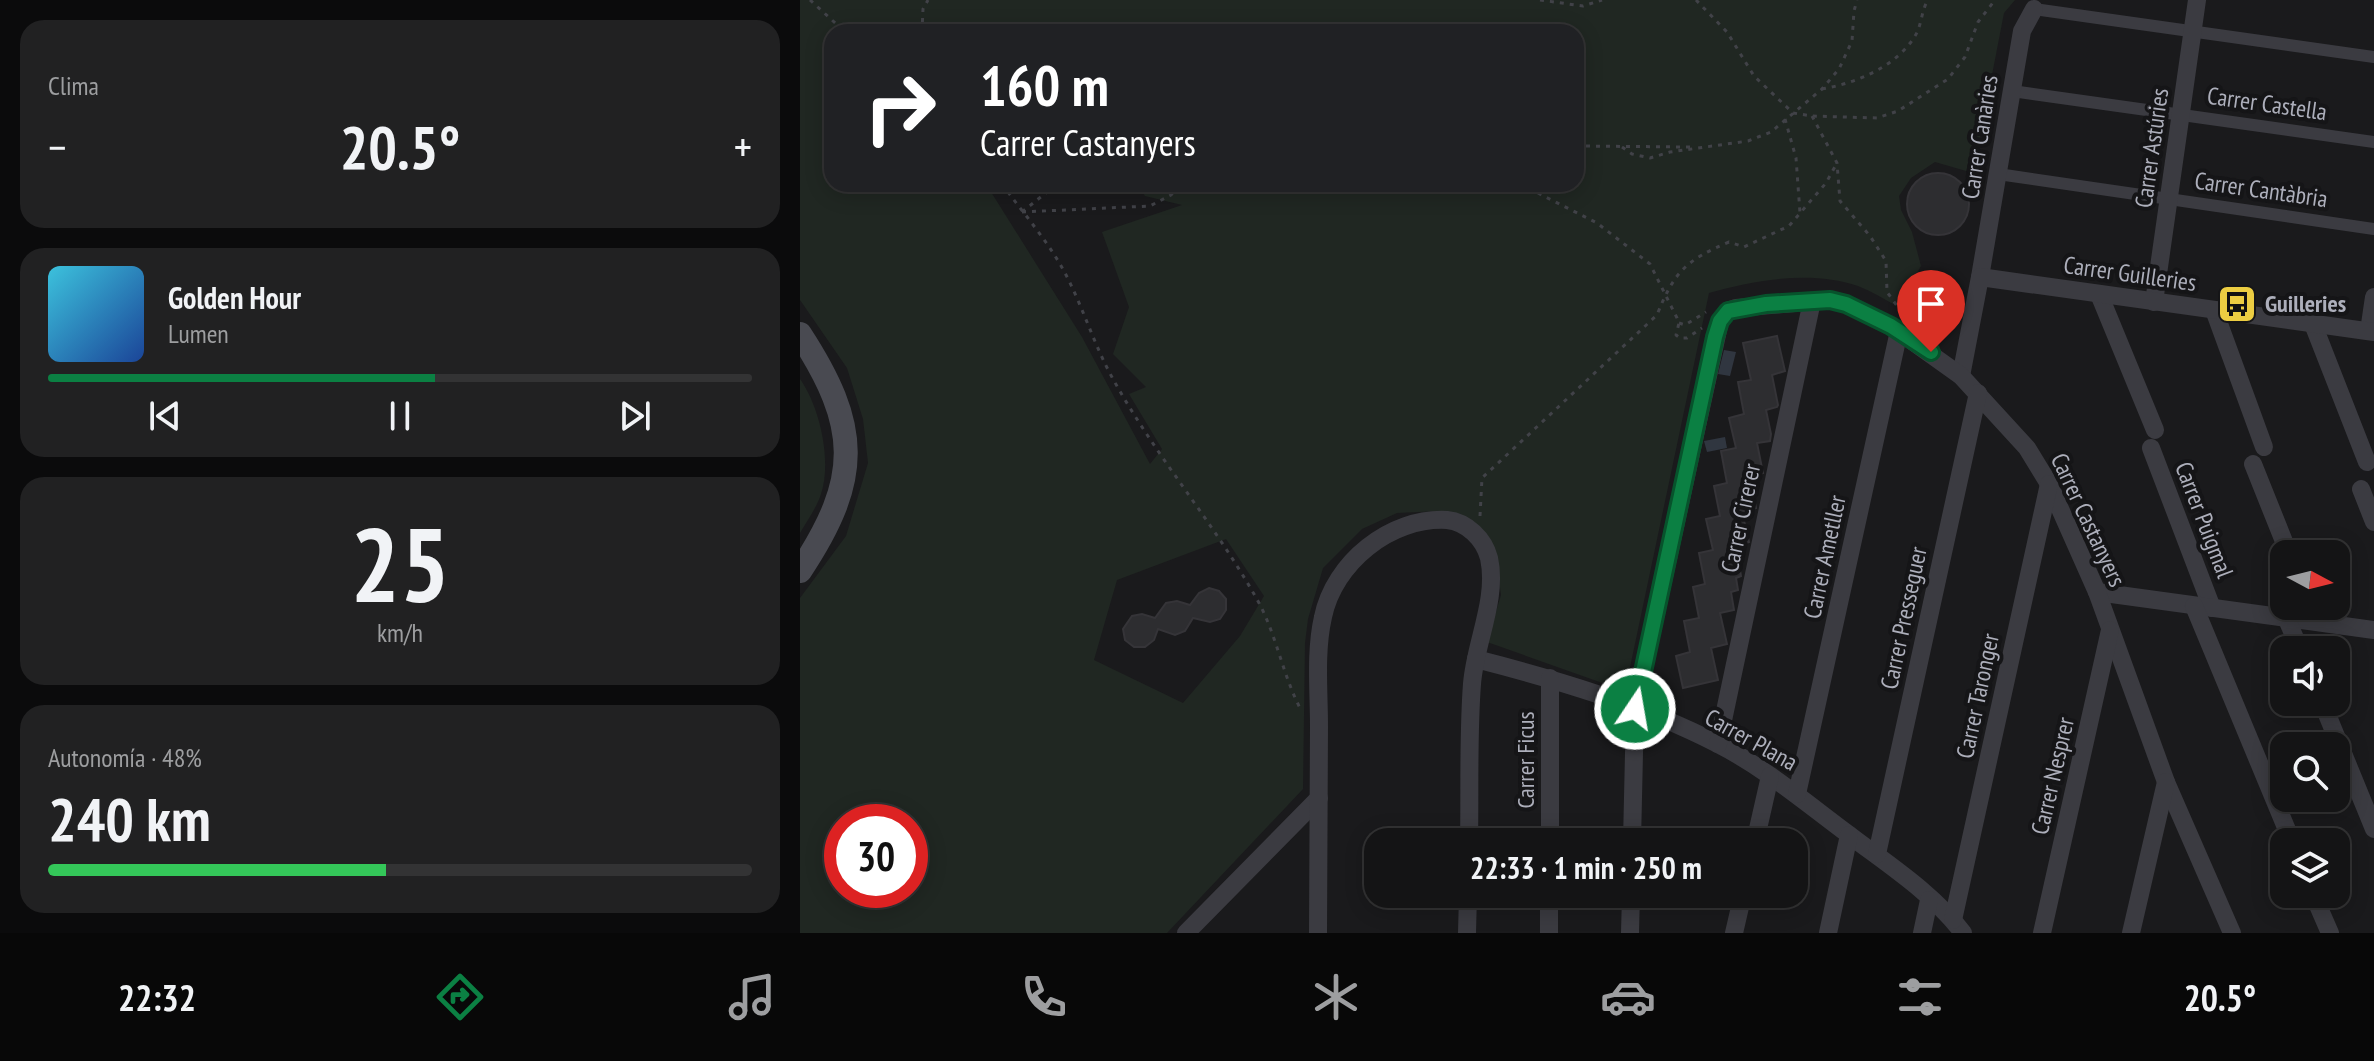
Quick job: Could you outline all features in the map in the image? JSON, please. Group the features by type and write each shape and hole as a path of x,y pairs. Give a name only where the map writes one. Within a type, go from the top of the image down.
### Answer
{"main road":[{"path":"800,334 821,366 839,405 847,455 839,501 819,542 800,571"}],"street":[{"name":"Carrer Astúries","path":"2154,302 2197,0"},
{"path":"2034,9 2374,57"},
{"name":"Carrer Canàries","path":"1980,277 2022,31 2034,9"},
{"name":"Carrer Castella","path":"2012,91 2374,142"},
{"name":"Carrer Cantàbria","path":"1998,174 2374,229"},
{"path":"1961,376 1980,277"},
{"name":"Carrer Guilleries","path":"1980,277 2371,332"},
{"name":"Carrer Puigmal","path":"2099,294 2153,439 2203,607 2287,828"},
{"path":"2371,332 2374,297"},
{"name":"Carrer Castanyers","path":"1732,309 1830,300 1846,304 1895,328 1961,376 2027,448 2049,484 2097,592 2166,782 2232,933"},
{"name":"Carrer Cirerer","path":"1718,744 1812,301"},
{"path":"1632,828 1635,709 1715,337 1720,321 1732,309"},
{"path":"2214,310 2264,447"},
{"path":"2313,324 2367,462"},
{"name":"Carrer Ametller","path":"1797,794 1895,328"},
{"name":"Carrer Presseguer","path":"1877,854 1978,393"},
{"path":"2253,464 2283,540"},
{"name":"Carrer Taronger","path":"1958,926 2049,484"},
{"path":"2361,489 2374,522"},
{"path":"1318,933 1323,617 1336,583 1347,567 1386,535 1430,520 1451,520 1466,526 1479,537 1488,556 1491,578 1472,683 1469,828"},
{"path":"2097,592 2270,615"},
{"path":"2336,620 2374,630"},
{"name":"Carrer Nesprer","path":"2042,933 2110,630"},
{"name":"Carrer Plana","path":"1476,659 1550,678 1718,744 1797,794 1877,854 1958,926"},
{"name":"Carrer Ficus","path":"1550,678 1550,828"},
{"path":"2328,716 2374,829"},
{"path":"1758,828 1770,776"},
{"path":"2131,933 2166,782"},
{"path":"1186,933 1319,798"},
{"path":"1828,933 1849,835"},
{"path":"1922,933 1929,900"},
{"path":"1467,933 1468,908"},
{"path":"1549,908 1549,933"},
{"path":"1630,933 1631,908"},
{"path":"1734,933 1740,908"},
{"path":"2319,908 2330,933"}],"path":[{"path":"810,0 836,24"},
{"path":"922,24 923,9 928,0"},
{"path":"1540,0 1583,6 1602,0"},
{"path":"1696,0 1727,32 1754,76 1793,113 1877,118 1898,111 1948,79 1958,69 1978,22 1995,0"},
{"path":"1622,147 1643,158 1762,137 1822,89 1839,69 1852,41 1857,0"},
{"path":"1822,89 1857,82 1898,55 1916,35 1928,0"},
{"path":"1812,116 1837,163 1840,201 1870,236 1886,261 1887,292 1902,312 1895,328"},
{"path":"1785,119 1796,158 1800,213"},
{"path":"1584,146 1698,148"},
{"path":"1479,537 1482,478 1657,315 1666,294 1686,264 1729,242 1744,247 1789,226 1826,183 1837,163"},
{"path":"1008,192 1065,273 1121,391 1162,459 1258,602 1274,638 1288,685 1309,726 1319,736"},
{"path":"1022,212 1047,192"},
{"path":"1022,212 1150,206 1174,192"},
{"path":"1536,192 1597,223 1650,264 1679,323 1676,335 1680,338 1687,338 1732,309"}],"shaded area":[{"path":"800,0 2015,0 2004,13 1973,173 1935,162 1911,178 1899,196 1921,266 1897,306 1858,286 1821,279 1764,281 1709,293 1625,691 1487,642 1501,595 1497,565 1465,518 1440,511 1397,513 1362,529 1323,568 1308,619 1303,789 1167,933 800,933 800,598 846,536 868,463 863,419 847,368 800,300","holes":["824,24 1584,24 1584,192 1142,192 1145,196 1182,205 1102,232 1129,307 1113,354 1146,387 1129,394 1162,449 1150,464 1082,337 991,192 824,192","1226,539 1264,596 1240,636 1183,703 1094,660 1117,580"]},
{"path":"1724,350 1736,352 1730,376 1718,374"},
{"path":"800,379 818,419 825,466 819,499 800,533"},
{"path":"1725,437 1727,448 1707,452 1704,441"}],"building":[{"path":"1932,173 1944,173 1960,182 1967,192 1967,216 1960,226 1944,235 1932,235 1912,221 1907,210 1907,198 1921,178"},
{"path":"1777,336 1785,371 1772,375 1778,405 1766,410 1770,441 1757,443 1763,473 1750,477 1756,508 1742,512 1749,542 1736,546 1741,576 1736,578 1738,590 1731,592 1734,610 1720,613 1727,644 1711,648 1718,680 1683,688 1676,656 1690,652 1684,621 1699,618 1693,587 1705,584 1699,553 1713,550 1706,519 1720,516 1714,486 1727,483 1721,451 1736,448 1729,418 1744,414 1738,382 1751,380 1743,343"},
{"path":"1209,588 1219,591 1226,599 1226,610 1220,619 1210,622 1193,618 1185,631 1175,635 1158,629 1154,640 1145,647 1134,647 1125,640 1123,629 1132,616 1142,614 1155,618 1166,603 1177,601 1190,605 1199,593"}],"place":[{"name":"Guilleries","path":"2237,304"}],"route":[{"path":"1635,709 1715,337 1720,321 1728,311 1766,304 1830,300 1846,304 1891,326 1931,352"}]}
